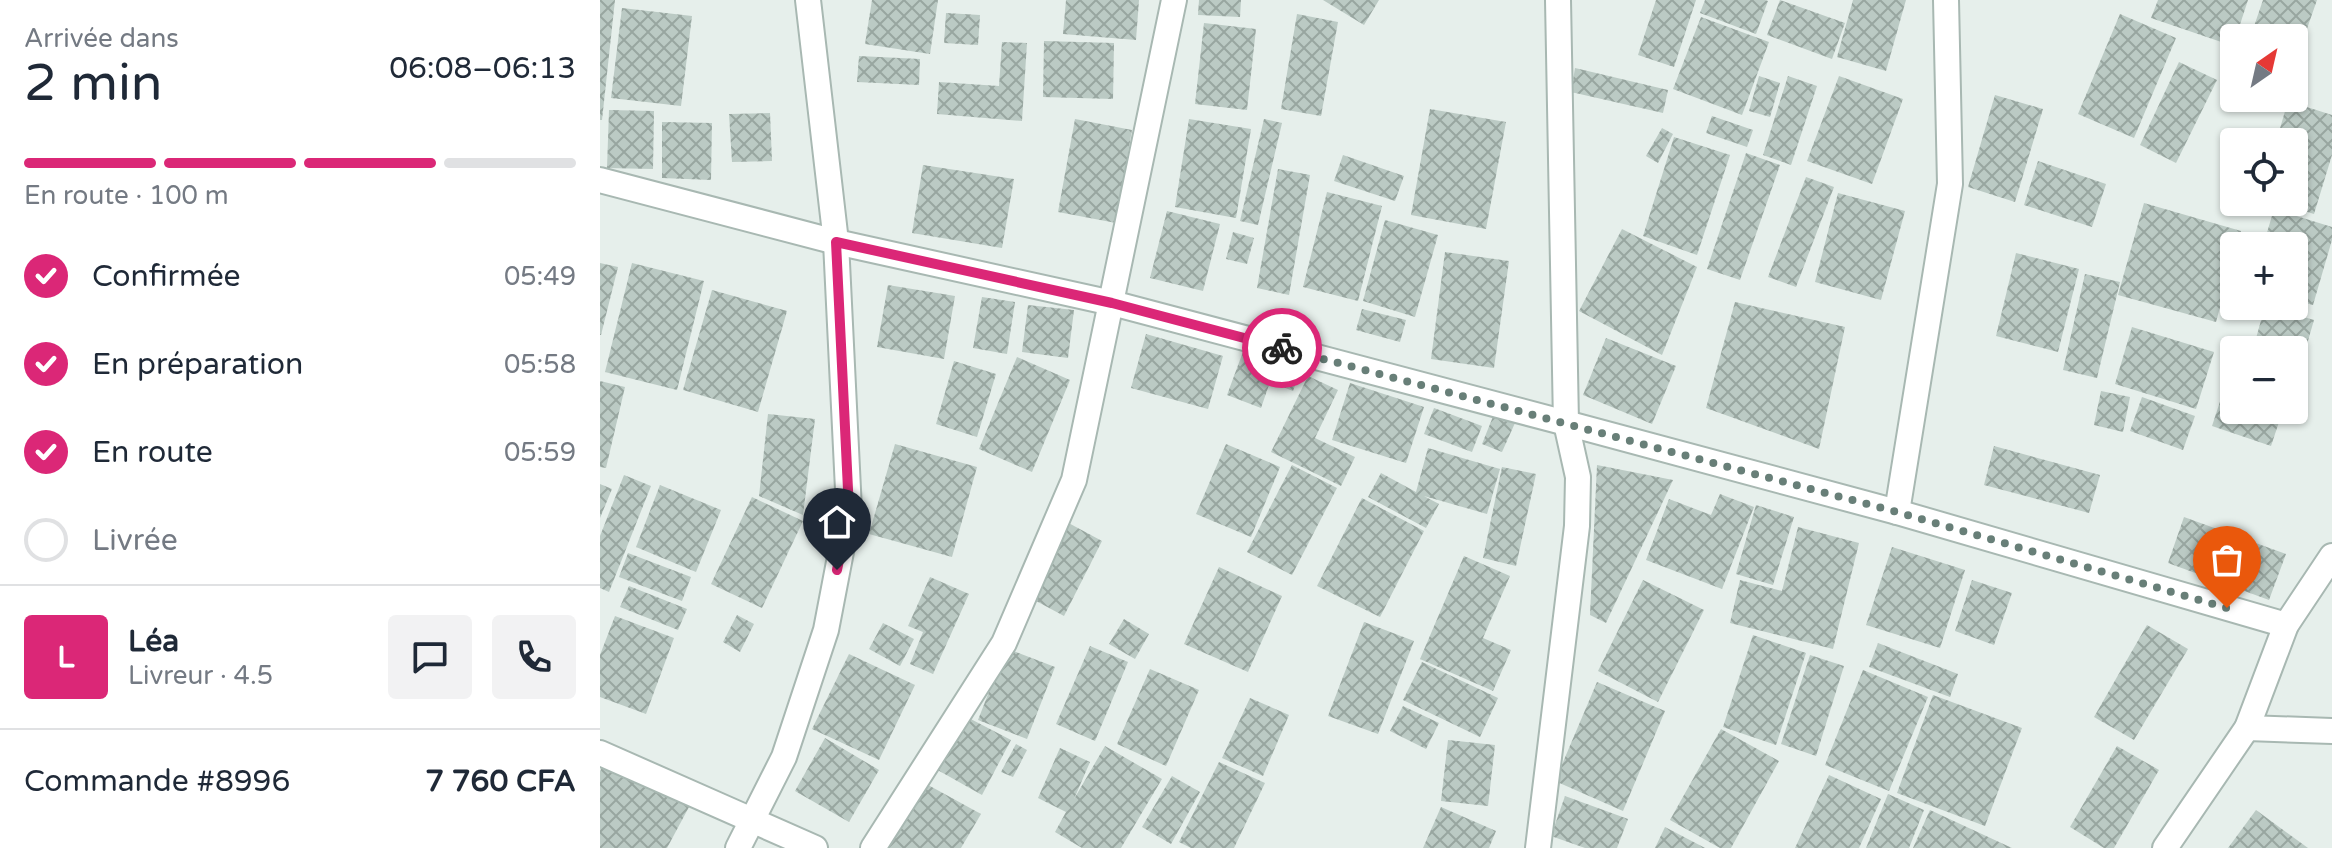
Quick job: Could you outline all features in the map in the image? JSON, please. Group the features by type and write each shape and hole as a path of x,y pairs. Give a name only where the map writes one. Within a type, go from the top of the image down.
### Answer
{"street":[{"path":"738,848 755,820 784,757 826,630 849,510 836,242 808,0"},
{"path":"873,848 1004,643 1074,480 1174,0"},
{"path":"1538,848 1577,526 1578,477 1566,423 1558,0"},
{"path":"1897,512 1950,184 1946,0"},
{"path":"600,180 836,242 1112,303 1897,512 2286,625"},
{"path":"2165,848 2247,728 2286,625 2332,556"},
{"path":"2247,728 2332,731"},
{"path":"600,753 815,848"}],"building":[{"path":"600,0 615,0 602,120 600,120"},
{"path":"872,0 938,0 930,54 865,44"},
{"path":"1066,0 1139,0 1136,40 1063,34"},
{"path":"1199,0 1241,0 1240,17 1198,15"},
{"path":"1323,0 1379,0 1364,25"},
{"path":"1656,0 1696,0 1674,67 1638,55"},
{"path":"1705,0 1768,1 1756,34 1700,13"},
{"path":"1780,0 1845,23 1832,59 1767,35"},
{"path":"1853,0 1906,0 1886,71 1837,57"},
{"path":"2158,0 2248,0 2240,24 2220,24 2220,42 2151,18"},
{"path":"2263,0 2317,0 2308,26 2255,24"},
{"path":"622,8 692,16 681,106 611,98"},
{"path":"946,13 980,15 978,45 944,43"},
{"path":"1297,14 1338,22 1321,116 1281,109"},
{"path":"2120,14 2176,38 2134,138 2078,114"},
{"path":"1701,17 1769,42 1742,115 1673,89"},
{"path":"1204,23 1256,29 1247,110 1195,104"},
{"path":"1044,41 1114,43 1113,99 1043,97"},
{"path":"1002,42 1027,43 1022,121 937,114 939,82 999,86"},
{"path":"859,56 920,59 919,85 857,82"},
{"path":"2179,62 2217,80 2176,163 2140,145"},
{"path":"1575,68 1668,90 1663,113 1571,92"},
{"path":"1759,76 1780,83 1770,117 1749,111"},
{"path":"1788,76 1817,86 1791,165 1763,155"},
{"path":"1839,76 1903,99 1872,184 1807,161"},
{"path":"1995,95 2043,109 2015,202 1968,187"},
{"path":"2308,107 2332,115 2332,155 2314,214 2308,212 2308,128 2280,128 2285,112 2308,112"},
{"path":"1430,109 1506,122 1486,229 1411,215"},
{"path":"609,110 654,111 653,169 607,168"},
{"path":"770,113 772,161 732,162 729,114"},
{"path":"1712,116 1753,130 1747,147 1706,133"},
{"path":"1075,119 1132,130 1116,223 1058,212"},
{"path":"1189,119 1251,129 1236,218 1175,207"},
{"path":"1264,119 1282,123 1258,225 1240,221"},
{"path":"662,122 712,123 711,180 662,178"},
{"path":"1662,128 1673,134 1658,163 1646,156"},
{"path":"1674,137 1730,155 1697,255 1643,236"},
{"path":"1746,153 1780,165 1740,280 1707,269"},
{"path":"1343,155 1404,176 1395,201 1334,181"},
{"path":"2038,161 2106,184 2092,227 2024,205"},
{"path":"923,165 1014,179 1002,248 912,233"},
{"path":"1278,169 1310,175 1289,295 1257,288"},
{"path":"1806,177 1834,187 1796,287 1768,277"},
{"path":"1327,192 1382,206 1358,301 1303,287"},
{"path":"1838,193 1905,211 1881,300 1815,282"},
{"path":"2144,203 2241,231 2220,232 2220,307 2216,322 2118,295"},
{"path":"1167,211 1220,224 1203,291 1150,278"},
{"path":"2272,216 2297,216 2332,227 2332,240 2313,305 2308,304 2308,232 2267,232"},
{"path":"1385,220 1438,235 1415,317 1363,301"},
{"path":"1622,229 1697,267 1662,355 1579,311"},
{"path":"1233,232 1254,238 1247,264 1226,259"},
{"path":"1445,252 1509,261 1494,368 1431,359"},
{"path":"2016,253 2079,269 2058,352 1996,336"},
{"path":"600,263 618,267 601,335 600,335"},
{"path":"632,263 704,281 677,390 605,372"},
{"path":"2085,274 2120,282 2097,378 2063,370"},
{"path":"888,285 955,296 944,359 877,347"},
{"path":"712,290 787,311 758,412 683,390"},
{"path":"982,297 1015,302 1007,354 973,348"},
{"path":"1735,302 1845,327 1819,449 1706,408"},
{"path":"1028,305 1074,310 1068,358 1022,352"},
{"path":"1362,309 1406,320 1400,342 1356,330"},
{"path":"2261,320 2314,320 2308,341 2308,336 2257,336"},
{"path":"2132,327 2214,352 2196,409 2115,384"},
{"path":"1146,334 1223,356 1208,409 1131,388"},
{"path":"1606,338 1676,366 1652,424 1583,395"},
{"path":"1244,349 1301,369 1293,391 1270,382 1261,408 1227,395"},
{"path":"1017,357 1070,380 1032,472 979,449"},
{"path":"954,361 996,374 977,437 936,424"},
{"path":"1308,376 1338,390 1315,438 1355,457 1341,486 1271,452"},
{"path":"600,381 625,387 606,468 600,467"},
{"path":"1350,383 1424,407 1406,463 1332,440"},
{"path":"2101,391 2130,397 2123,432 2094,425"},
{"path":"2142,397 2195,416 2183,450 2130,431"},
{"path":"2220,402 2220,424 2278,424 2271,446 2212,426"},
{"path":"1434,408 1482,426 1472,452 1424,434"},
{"path":"768,414 815,419 803,515 759,496"},
{"path":"1494,414 1515,423 1502,452 1482,444"},
{"path":"895,444 977,467 952,557 869,534"},
{"path":"1226,444 1280,467 1251,537 1196,514"},
{"path":"1994,446 2100,475 2089,513 1984,485"},
{"path":"1428,448 1500,469 1487,514 1424,496 1439,504 1426,528 1368,497 1381,473 1416,492"},
{"path":"1292,465 1337,488 1292,575 1247,552"},
{"path":"1597,465 1673,480 1606,623 1590,615"},
{"path":"1502,467 1536,474 1516,566 1483,558"},
{"path":"624,475 651,486 609,592 600,588 600,536"},
{"path":"600,484 612,489 600,518"},
{"path":"660,485 721,510 696,572 636,547"},
{"path":"1720,494 1754,507 1722,589 1646,560 1669,499 1711,515"},
{"path":"752,497 803,521 762,608 711,584"},
{"path":"1362,498 1424,531 1380,617 1317,586"},
{"path":"1756,505 1794,517 1773,585 1736,574"},
{"path":"2184,517 2286,554 2269,600 2168,563"},
{"path":"1063,520 1102,541 1064,616 1025,595"},
{"path":"1798,527 1859,543 1833,649 1730,623 1740,580 1782,591"},
{"path":"1892,547 1965,570 1940,648 1866,625"},
{"path":"628,553 691,577 682,601 619,577"},
{"path":"1464,556 1510,576 1483,638 1511,650 1493,691 1420,659"},
{"path":"1219,567 1282,596 1248,672 1184,644"},
{"path":"930,577 969,594 933,674 910,664 923,632 908,626"},
{"path":"1643,580 1704,610 1658,702 1598,671"},
{"path":"1972,580 2012,593 1994,645 1955,631"},
{"path":"629,586 687,609 678,630 620,607"},
{"path":"737,615 754,624 740,652 723,642"},
{"path":"615,616 674,638 646,714 600,697 600,655"},
{"path":"1124,619 1149,634 1135,659 1109,644"},
{"path":"1364,622 1414,641 1378,734 1328,716"},
{"path":"883,623 914,639 900,666 869,649"},
{"path":"2147,625 2188,649 2134,740 2094,717"},
{"path":"1753,635 1806,653 1776,745 1723,727"},
{"path":"1878,643 1958,674 1950,697 1869,667"},
{"path":"1090,646 1128,662 1095,741 1056,724"},
{"path":"1006,648 1055,667 1027,739 978,720"},
{"path":"849,654 915,685 879,760 812,729"},
{"path":"1810,655 1844,666 1816,756 1781,744"},
{"path":"1422,662 1498,698 1480,737 1403,700"},
{"path":"1150,669 1199,690 1166,766 1117,744"},
{"path":"1863,670 1928,697 1889,791 1825,765"},
{"path":"1597,682 1665,711 1623,811 1555,781"},
{"path":"1933,695 2022,728 1985,826 1897,793"},
{"path":"1250,698 1289,715 1263,776 1222,758"},
{"path":"1403,706 1439,723 1426,749 1390,731"},
{"path":"963,715 1011,740 982,795 934,768"},
{"path":"1721,729 1779,761 1731,848 1720,848 1670,820"},
{"path":"825,738 879,770 849,822 795,791"},
{"path":"1448,740 1495,745 1488,806 1441,801"},
{"path":"1016,744 1027,750 1013,777 1001,772"},
{"path":"1105,746 1162,779 1121,848 1082,848 1055,832 1066,812 1038,798 1060,748 1090,762 1074,799"},
{"path":"2117,746 2159,770 2114,848 2104,848 2070,827"},
{"path":"605,762 689,807 667,848 600,848 600,771"},
{"path":"1219,762 1265,783 1234,848 1191,848 1179,842"},
{"path":"1829,775 1881,799 1859,848 1795,848"},
{"path":"1172,776 1200,792 1171,844 1142,827"},
{"path":"919,780 981,814 961,848 881,848"},
{"path":"1888,794 1924,810 1909,848 1866,848"},
{"path":"1565,796 1628,819 1617,848 1585,848 1551,836"},
{"path":"1441,807 1496,831 1489,848 1423,848"},
{"path":"1930,810 2012,848 1913,848"},
{"path":"2256,810 2308,848 2228,848"},
{"path":"1665,827 1705,848 1655,848"}],"way so far":[{"path":"1282,348 1897,512 2227,608"}],"route":[{"path":"837,570 849,510 836,242 1112,303 1282,348"}]}
